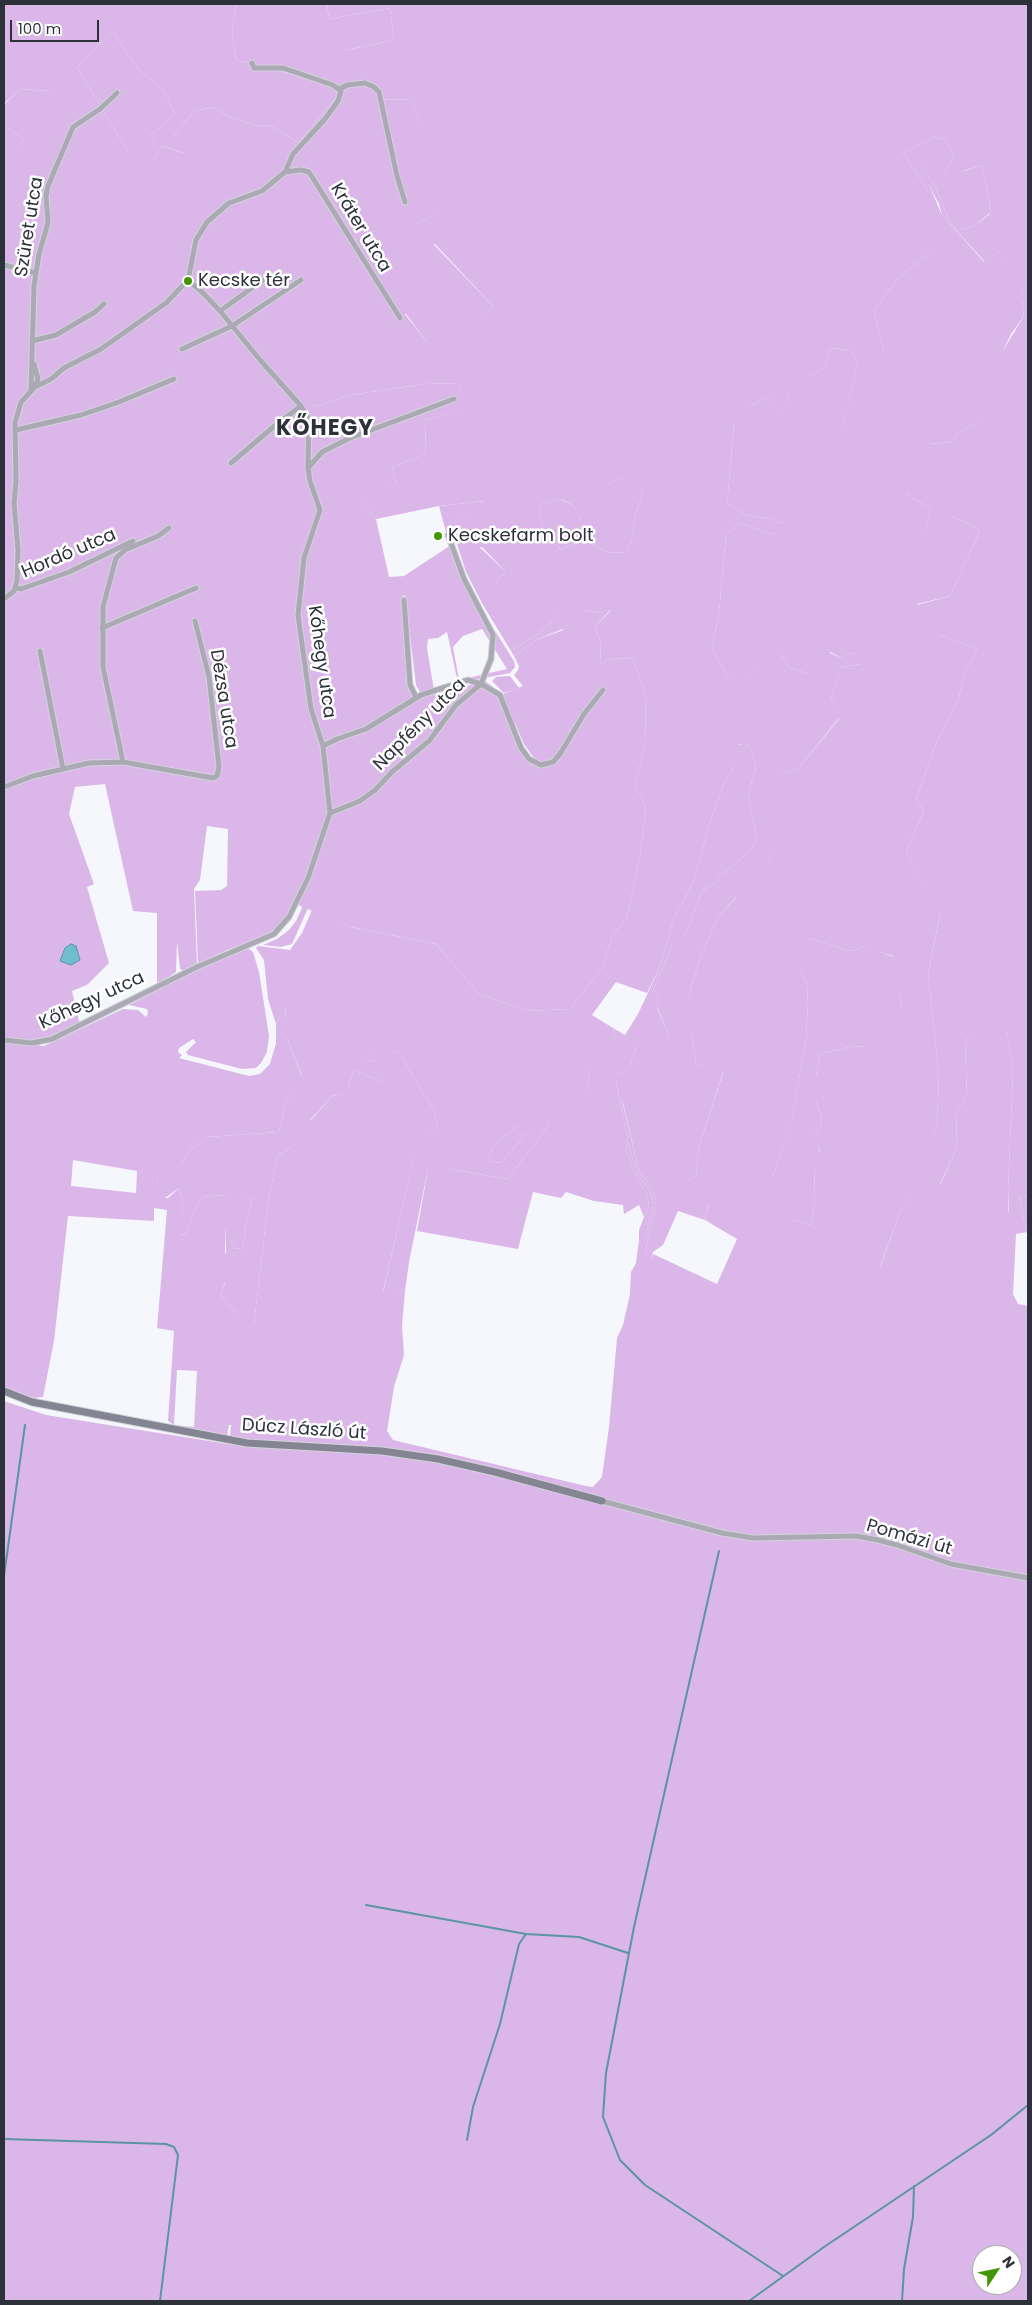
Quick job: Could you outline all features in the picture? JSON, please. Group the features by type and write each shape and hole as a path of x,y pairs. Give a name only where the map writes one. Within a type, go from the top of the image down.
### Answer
{"street":[{"path":"252,63 254,68 283,68 331,84 340,89"},
{"path":"4,599 10,596 16,588 18,574 14,503 18,407 33,389 51,379 64,368 106,346 166,303 188,280 196,240 210,218 229,202 268,187 285,172 293,154 336,106 340,89 347,85 365,83 374,86 379,92 397,176 405,202"},
{"name":"Szüret utca","path":"33,389 32,341 36,273 48,223 46,196 48,186 68,134 73,127 100,109 117,93"},
{"name":"Kráter utca","path":"285,172 305,170 315,180 400,318"},
{"path":"4,265 36,273"},
{"path":"220,311 270,275"},
{"name":"Kőhegy utca","path":"4,1040 32,1043 52,1039 197,967 274,934 289,918 308,878 330,813 323,746 311,709 298,615 304,558 320,510 310,481 308,468 311,427 309,419 301,406 220,311 188,280"},
{"path":"182,349 232,326 301,280"},
{"path":"32,341 56,335 95,312 104,304"},
{"path":"16,430 81,414 119,402 174,379"},
{"path":"308,468 322,452 350,438 454,399"},
{"path":"231,463 301,406"},
{"path":"4,787 33,776 89,763 123,762 102,667 103,608 116,558 124,548 158,536 169,528"},
{"path":"323,746 366,729 402,708 416,697 468,680 481,684 491,658 493,635 464,579 448,534"},
{"name":"Hordó utca","path":"16,588 21,590 69,572 124,548 133,541"},
{"path":"102,628 196,588"},
{"path":"404,600 410,685 416,697"},
{"name":"Dézsa utca","path":"123,762 213,778 218,774 219,767 209,677 195,621"},
{"path":"40,651 63,769"},
{"name":"Napfény utca","path":"330,813 360,801 375,790 393,771 429,741 456,705 481,684 500,695 521,748 529,759 541,765 553,762 560,754 584,714 603,690"},
{"name":"Dúcz László út","path":"4,1391 37,1403 247,1443 382,1451 438,1459 512,1476 602,1501"},
{"name":"Pomázi út","path":"602,1501 722,1533 753,1538 856,1536 897,1545 952,1564 1028,1578"}],"shaded area":[{"path":"4,4 236,4 232,30 236,60 331,85 338,95 298,143 271,125 260,126 231,118 213,107 195,111 174,134 184,153 162,146 151,163 148,178 154,217 162,249 159,258 151,240 144,242 140,227 131,230 127,237 125,230 104,225 97,219 50,238 56,219 53,198 62,198 65,205 67,202 98,195 102,197 101,208 105,212 141,209 142,155 154,140 151,135 175,114 164,90 138,69 112,31 77,67 128,152 108,164 50,91 20,89 4,104"},
{"path":"236,4 327,4 329,19 390,8 394,40 342,51 379,99 412,100 453,206 415,225 494,307 445,346 427,342 406,314 350,309 313,407 350,395 425,384 458,383 470,408 425,420 426,454 392,467 396,483 360,501 376,519 389,577 404,576 451,545 482,610 514,661 515,667 510,673 458,683 447,632 438,638 428,639 427,648 434,690 421,694 416,685 405,595 403,596 414,703 424,697 485,681 503,694 523,686 514,675 519,666 514,656 538,639 561,631 585,610 599,613 611,609 595,627 600,640 601,664 613,658 633,659 645,693 646,742 635,785 646,807 640,856 627,917 612,937 602,968 570,1009 526,1011 478,993 436,944 351,927 298,905 282,924 266,936 227,950 198,964 195,891 221,890 227,886 228,829 207,826 200,880 194,889 197,964 184,971 180,969 177,942 176,972 157,985 157,913 133,911 105,784 75,787 69,814 94,884 87,887 109,963 87,985 72,991 80,1025 51,1038 31,1041 44,1046 123,1009 138,1010 146,1017 147,1009 129,1005 192,972 241,950 249,949 253,952 259,972 269,1036 267,1052 261,1063 256,1068 242,1069 188,1055 186,1052 196,1042 193,1039 179,1048 178,1052 182,1055 179,1058 249,1076 260,1074 270,1064 276,1043 276,1024 285,1005 287,1038 302,1077 285,1105 279,1132 207,1137 190,1150 182,1163 158,1176 154,1198 168,1198 179,1188 183,1201 182,1235 187,1233 194,1212 202,1197 225,1195 231,1187 252,1198 243,1248 234,1249 225,1224 225,1281 221,1296 235,1311 245,1327 254,1324 268,1203 277,1157 294,1145 310,1121 332,1096 342,1094 348,1087 354,1070 386,1083 375,1062 367,1060 373,1047 398,1051 435,1113 437,1127 417,1144 383,1292 405,1291 402,1326 404,1355 394,1387 387,1431 393,1440 586,1486 593,1487 602,1477 609,1427 617,1338 623,1325 630,1294 631,1272 636,1263 639,1240 644,1245 653,1205 650,1191 639,1177 630,1151 616,1082 616,1070 610,1069 627,1148 625,1149 637,1179 645,1190 649,1204 644,1217 639,1205 624,1214 623,1205 594,1201 566,1192 561,1198 533,1192 518,1249 417,1231 428,1169 450,1169 508,1179 548,1126 543,1122 526,1134 501,1163 487,1161 487,1157 496,1143 519,1125 535,1096 571,1081 587,1089 590,1069 615,1039 613,1028 625,1035 638,1014 659,969 674,918 693,883 710,822 724,784 732,771 737,744 750,746 756,767 748,795 757,840 751,850 719,877 716,883 702,891 688,929 678,944 672,946 653,990 659,997 657,1008 670,1037 637,1046 629,1067 619,1075 623,1105 639,1171 652,1188 656,1201 645,1254 651,1261 653,1254 717,1284 737,1239 705,1220 709,1203 681,1183 696,1176 699,1146 723,1073 696,1065 692,1036 696,1022 689,994 701,956 718,917 767,864 787,823 777,774 798,769 839,719 831,697 841,667 862,664 854,652 841,658 830,652 807,673 790,668 779,653 754,651 754,670 739,688 727,676 712,648 719,613 726,534 740,523 775,535 782,524 771,519 746,515 727,504 734,423 749,406 769,397 782,412 790,390 809,387 809,377 826,366 830,348 850,350 858,361 840,439 884,351 874,311 896,281 930,252 928,191 903,153 936,137 946,140 954,156 943,174 964,171 981,165 989,197 990,213 974,226 957,231 947,215 936,188 919,162 942,215 984,262 998,251 1021,288 1024,316 1011,334 980,398 980,420 957,435 953,442 929,444 906,493 931,509 925,531 952,517 969,523 980,531 950,596 917,604 936,624 940,635 977,649 964,675 959,697 937,741 916,799 924,811 906,851 940,914 928,973 939,1077 937,1123 928,1162 899,1215 880,1267 940,1185 956,1150 957,1110 967,1098 965,1039 1007,1029 1013,1072 1008,1190 1010,1296 1013,1294 1018,1304 1028,1306 1028,2301 4,2301 4,1401 46,1415 247,1447 358,1446 247,1440 230,1437 231,1425 229,1425 227,1436 176,1426 174,1425 168,1421 174,1331 157,1328 167,1210 154,1208 154,1221 68,1216 54,1341 43,1397 33,1398 4,1387 4,199 6,199 12,161 24,139 4,126 4,105 20,89 50,91 77,122 128,152 77,67 112,31 138,69 164,90 175,114 151,135 154,140 151,163 162,146 183,153 174,134 195,111 213,107 231,118 260,126 271,125 298,143 338,95 331,85 236,60 232,30","holes":["482,629 507,669 459,680 453,647 463,636","515,723 524,744 536,761 528,757 513,728","468,773 470,787 456,800","810,938 846,950 854,951 863,947 893,956 902,1007 867,1047 853,1046 820,1054 816,1076 816,1101 822,1118 820,1127 815,1134 816,1143 820,1150 814,1165 815,1200 811,1225 793,1220 773,1176 792,1118 806,1041 807,984 801,971","73,1160 137,1171 136,1193 71,1186","177,1370 197,1371 194,1427 174,1425"]},
{"path":"327,4 1028,4 1028,1195 1019,1197 1027,1232 1016,1234 1013,1294 1010,1296 992,1271 991,1232 1009,1211 1008,1190 1013,1072 1007,1030 965,1039 967,1098 957,1110 956,1150 940,1184 950,1193 952,1240 893,1276 880,1268 899,1215 927,1162 937,1123 939,1077 928,973 940,915 906,851 924,811 916,799 937,741 959,697 964,675 977,649 940,635 935,624 918,622 917,605 950,596 980,531 969,523 952,517 948,533 933,543 925,531 931,509 906,493 907,471 917,441 929,444 953,442 957,435 980,420 980,398 991,359 1002,352 1024,316 1021,289 1015,287 1003,269 1005,263 998,251 985,262 942,215 939,204 919,167 918,160 936,188 947,215 957,231 974,226 990,214 989,197 981,165 948,176 943,174 954,156 946,140 936,137 903,153 928,191 940,229 930,252 896,281 874,311 884,351 872,385 839,442 858,361 850,350 830,348 826,366 809,377 809,387 805,401 790,390 782,413 769,397 749,406 747,424 734,423 727,504 746,515 771,519 782,524 785,528 775,535 740,523 726,534 719,613 712,648 727,676 739,687 754,670 754,651 763,649 779,653 790,668 807,673 821,649 841,658 854,652 866,656 862,664 841,667 831,697 839,718 798,769 778,774 788,823 767,864 774,881 752,901 736,897 718,917 701,956 689,994 697,1022 692,1036 696,1065 723,1072 699,1146 696,1176 682,1183 702,1190 704,1199 709,1202 705,1220 678,1211 663,1245 653,1252 651,1261 647,1262 645,1254 656,1201 652,1188 639,1171 618,1082 619,1075 629,1067 637,1046 650,1037 670,1037 657,1007 659,997 653,990 672,946 678,943 688,929 702,891 716,883 719,877 751,850 757,840 748,795 756,767 750,746 738,744 732,771 724,784 710,822 693,883 674,918 659,969 647,993 616,982 592,1015 613,1028 615,1039 604,1064 590,1069 587,1089 571,1082 564,1095 547,1099 535,1096 533,1109 519,1125 496,1143 487,1157 487,1161 501,1163 526,1134 543,1121 548,1126 508,1179 450,1169 428,1169 405,1291 383,1293 417,1143 437,1127 435,1113 398,1051 373,1048 367,1060 375,1062 386,1058 392,1063 393,1075 386,1083 354,1070 348,1087 353,1096 348,1099 342,1094 332,1096 310,1120 322,1123 319,1147 294,1145 277,1157 268,1203 254,1324 249,1329 245,1328 235,1311 221,1296 225,1282 216,1282 214,1258 226,1253 225,1222 234,1249 243,1248 252,1198 231,1188 225,1195 202,1197 194,1212 187,1233 181,1235 183,1201 179,1188 159,1202 153,1198 158,1176 163,1168 174,1161 182,1163 190,1150 207,1137 279,1132 285,1105 302,1076 287,1038 280,1031 286,1017 285,1006 276,1024 268,999 264,960 256,948 258,946 290,950 302,933 312,910 351,927 436,944 478,993 526,1011 570,1009 602,968 612,937 627,917 640,856 646,807 635,785 646,742 645,693 633,659 613,658 601,664 600,640 595,627 611,610 599,613 585,610 575,624 538,639 514,656 511,651 538,634 551,622 562,595 544,613 524,606 502,620 493,603 494,585 505,571 482,547 462,549 454,534 455,524 484,501 439,506 376,519 359,500 396,483 392,467 426,454 425,420 469,408 458,383 425,384 350,395 313,407 278,365 349,309 339,288 369,269 427,342 445,345 494,307 435,244 422,253 415,244 415,225 452,206 412,100 379,99 368,86 348,92 335,80 342,51 394,40 390,8 329,19","holes":["617,478 639,483 643,493 635,516 633,537 627,552 609,553 582,539 561,550 543,531 539,512 541,504 562,499 575,507 578,519 606,500 608,485"]},
{"path":"4,126 24,139 13,161 52,179 45,209 4,199"},
{"path":"617,478 639,482 643,493 635,516 633,537 627,552 609,553 582,539 561,550 543,531 539,512 541,504 561,499 575,507 579,519 608,485"},
{"path":"485,501 455,524 505,571 494,585 524,606 563,594 551,622 538,634 511,651 483,605 466,572 456,541 452,534 447,536 439,506"},
{"path":"510,676 519,688 504,693 492,681 496,677"},
{"path":"458,769 469,773 475,801 456,800 433,777"},
{"path":"325,858 326,862 318,886 292,944 281,947 263,945 277,939 289,930 296,921"},
{"path":"810,938 846,950 854,951 863,947 875,950 902,960 908,968 908,979 899,990 902,1007 900,1023 895,1033 867,1047 853,1046 820,1054 816,1076 816,1101 822,1118 820,1127 815,1134 821,1157 814,1165 815,1200 811,1225 793,1220 779,1211 772,1203 773,1176 792,1117 806,1041 807,984 801,971 800,963"},
{"path":"610,1068 616,1069 616,1082 630,1151 639,1177 650,1191 653,1205 644,1246 639,1240 639,1230 649,1204 645,1190 637,1179 625,1149 627,1147 611,1092"},
{"path":"592,1094 603,1119 620,1131 621,1141 593,1135 584,1122 585,1098"},
{"path":"1028,1195 1028,1232 1027,1232 1019,1197"},
{"path":"902,1384 908,1388 913,1398 911,1423 919,1437 888,1429"},
{"path":"796,1417 800,1440 810,1447 806,1471 791,1498 792,1510 788,1519 781,1521 775,1535 757,1534 756,1523"},
{"path":"603,1521 610,1524 605,1556 601,1611 597,1626 592,1691 588,1703 569,1702 579,1628 585,1616 594,1541 599,1537"},
{"path":"989,1585 1005,1588 1005,1597 1019,1601 1028,1610 1028,1634 1020,1635 1013,1641 1011,1657 1016,1665 1009,1681 991,1683 977,1691 971,1679 955,1673 951,1663 953,1623 950,1601 960,1590 979,1594"},
{"path":"721,1677 733,1684 730,1715 726,1716 722,1739 698,1734 705,1687"},
{"path":"566,1715 582,1720 559,1819 565,1829 562,1847 585,1867 573,1867 554,1858 545,1862 536,1873 532,1869 535,1852 524,1844 527,1838 537,1837 546,1811 555,1747"},
{"path":"696,1745 722,1751 713,1784 690,1787"},
{"path":"588,1825 598,1833 597,1848 591,1856 582,1852 579,1839"},
{"path":"983,1842 998,1847 987,1869 988,1886 981,1931 988,1945 983,1958 971,1960 964,1952 962,1940 951,1926 940,1928 939,1938 946,1956 931,1969 915,1965 909,1952 885,1944 873,1949 863,1937 856,1915 868,1901 883,1905 896,1915 934,1909 946,1896 948,1878 956,1852 968,1843"},
{"path":"1028,2090 1028,2119 1016,2128 987,2157 951,2178 942,2178 933,2167 931,2159"},
{"path":"204,2139 228,2144 227,2147 217,2154 197,2155 193,2148 197,2141"},
{"path":"957,2187 997,2213 996,2217 968,2201 956,2191"}],"water":[{"path":"71,944 76,946 80,960 71,965 60,961 65,948"}],"waterway":[{"path":"4,1576 25,1425"},
{"path":"719,1551 634,1927 606,2073 603,2117 620,2160 645,2185 783,2276"},
{"path":"366,1905 526,1934 579,1937 628,1953"},
{"path":"467,2140 473,2107 500,2024 519,1944 526,1934"},
{"path":"749,2301 824,2247 991,2135 1028,2105"},
{"path":"4,2139 166,2144 174,2147 178,2155 160,2301"},
{"path":"902,2301 904,2269 913,2217 914,2186"}],"place":[{"name":"Kecske tér","path":"188,281"},
{"name":"Kecskefarm bolt","path":"438,536"}],"district":[{"name":"KŐHEGY","path":"325,429"}]}
